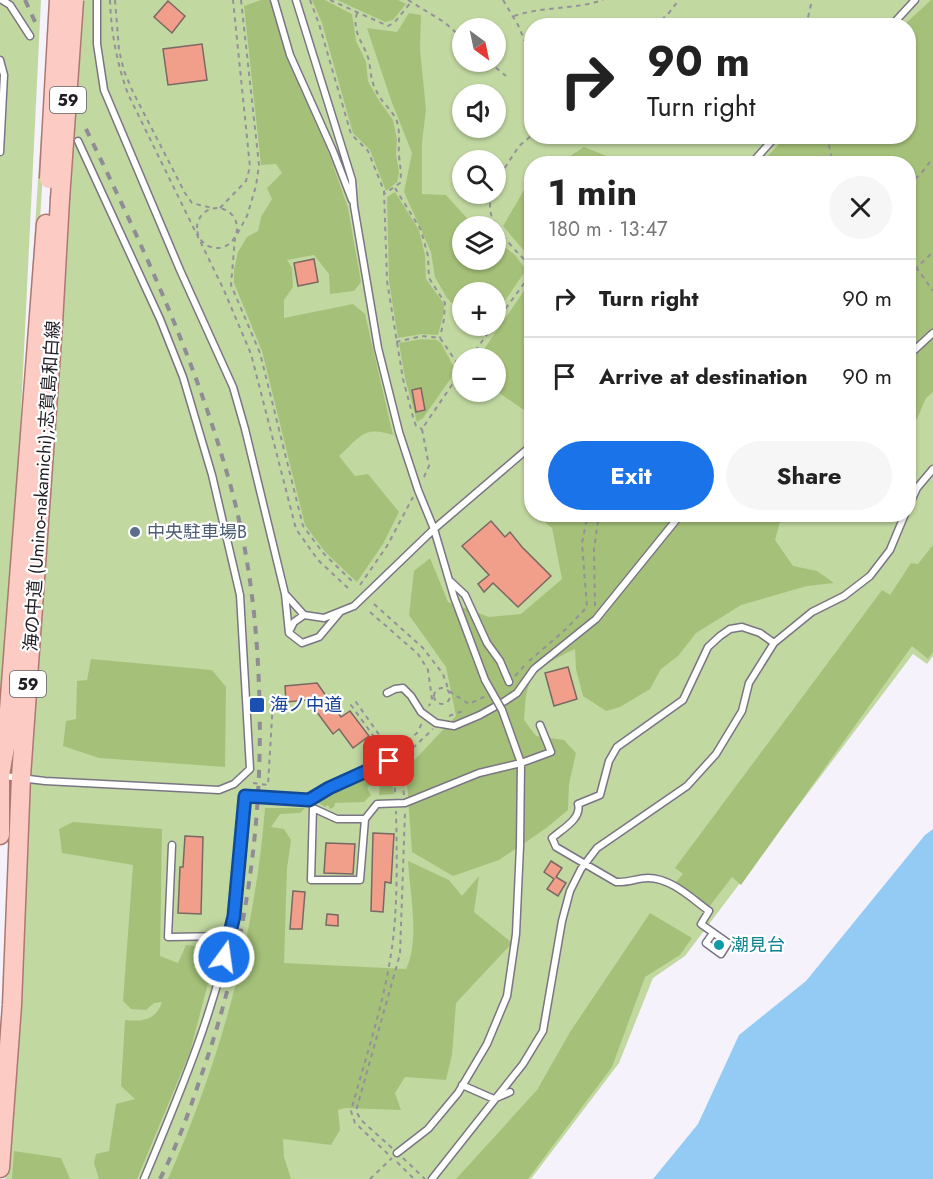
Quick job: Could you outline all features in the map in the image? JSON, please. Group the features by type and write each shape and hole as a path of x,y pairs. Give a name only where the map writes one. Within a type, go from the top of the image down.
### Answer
{"main road":[{"name":"59","path":"54,199 59,0"},
{"name":"59","path":"54,199 74,0"},
{"name":"海の中道 (Umino-nakamichi);志賀島和白線","path":"0,835 0,776 7,736 54,199"},
{"name":"海の中道 (Umino-nakamichi);志賀島和白線","path":"0,1168 12,1005 21,777 52,336 54,199"}],"lane":[{"path":"2,0 10,5 30,36"},
{"path":"97,0 97,44 105,90 180,270 233,387 285,594 289,633 302,643 320,637 340,612"},
{"path":"274,0 290,55 333,151 354,206"},
{"path":"296,0 352,180 354,206 378,348 399,432 485,680 502,710 521,764 520,856 516,922 507,996 486,1044 462,1085 428,1129 394,1155"},
{"path":"898,18 915,0"},
{"path":"0,60 4,75 0,152"},
{"path":"0,776 45,781 219,790 234,784 250,769 240,595 212,475 183,377 160,319 78,141"},
{"path":"758,156 769,144"},
{"path":"916,349 933,333"},
{"path":"285,594 304,615 324,618 354,606 434,529 524,452"},
{"path":"916,490 933,469"},
{"path":"387,693 403,688 421,712 436,723 454,726 505,701 517,693 534,669 596,619 675,522"},
{"path":"432,1179 523,1064 543,1031 562,921 570,891 585,863 597,848 687,786 716,754 742,711 750,683 774,643 812,612 844,596 870,576 890,550 902,522"},
{"path":"449,580 465,595 487,644 500,661 509,682"},
{"path":"289,633 294,622 304,615"},
{"path":"713,933 701,924 709,911 667,881 645,877 627,883 616,882 555,847 552,838 575,818 580,808 579,804 600,795 609,761 617,747 683,700 708,646 730,629 742,627 760,633 774,643"},
{"path":"309,800 313,808 311,880 360,880 365,819 377,804 405,803 479,773 521,764 551,752 540,725"},
{"path":"144,1179 193,1058 229,936 238,880 245,796 309,800 329,788 390,761"},
{"path":"313,808 337,819 365,819"},
{"path":"172,845 168,937 229,936"},
{"path":"462,1085 494,1100"},
{"path":"494,1100 510,1092"}],"path":[{"path":"110,0 119,70 128,94 197,233 251,354 296,529 318,560 350,590"},
{"path":"115,0 119,50 124,70 185,193 192,203 229,211 235,219 237,228 231,285 260,352 303,526 324,554 355,584"},
{"path":"220,208 246,181 250,167 233,0"},
{"path":"212,208 199,217 196,225 197,233 201,242 219,249 228,245 235,237 247,216 256,186 259,165 241,0"},
{"path":"310,0 351,135 368,151 384,194 387,281 396,342 412,417 416,426 422,429"},
{"path":"330,0 384,26 392,25 410,1 452,29"},
{"path":"503,0 514,16 524,39"},
{"path":"514,16 530,10 603,0"},
{"path":"664,18 680,0"},
{"path":"808,18 812,0"},
{"path":"357,13 357,31 369,60 371,80 380,98 396,119 400,138 398,154 402,173 400,183 384,194"},
{"path":"501,72 506,76"},
{"path":"506,166 524,142"},
{"path":"916,178 933,158"},
{"path":"395,188 421,230 428,256 429,278 445,303 446,311 440,338 452,355"},
{"path":"490,204 492,217 524,258"},
{"path":"933,252 916,267 933,291"},
{"path":"506,308 524,283"},
{"path":"396,342 422,336 440,338"},
{"path":"360,585 387,546 418,490 429,466 422,429 452,385"},
{"path":"374,604 423,648 443,674 449,691 450,698 447,703 441,704 435,700 434,694 438,689 444,688 449,691 470,704 502,689 530,659 566,629 587,607 582,543 585,522"},
{"path":"596,611 594,549 597,522"},
{"path":"370,612 418,654 428,670 432,699 428,708"},
{"path":"531,666 538,659"},
{"path":"253,783 268,784 273,701"},
{"path":"401,770 390,761 351,705 356,702 393,754 417,734 424,716"},
{"path":"445,720 451,714 471,709"},
{"path":"398,759 438,726"},
{"path":"405,754 398,762 405,803 400,954 356,1111 361,1120 414,1179"},
{"path":"390,761 395,779 397,838 391,954 376,1022 351,1111 355,1122 425,1179"},
{"path":"370,1179 394,1155"}],"green space":[{"path":"0,0 41,0 19,454 41,133 48,97 0,830"},
{"path":"80,0 933,0 933,656 927,664 913,654 685,956 653,978 619,1063 531,1179 5,1179 20,995 26,813 50,509 78,68"},
{"path":"261,0 270,0 286,56 328,151 348,208 361,282 354,291 330,294 329,274 314,255 287,260 292,268 293,287 284,300 284,318 353,304 365,314 393,435 369,432 358,438 339,456 355,476 368,474 399,512 383,544 357,582 326,553 305,525 262,351 234,283 238,252 247,237 258,231 261,217 272,199 267,188 282,173 276,164 261,165 244,6"},
{"path":"312,0 325,0 352,14 356,41 366,62 368,81 393,120 397,139 396,154 399,173 397,182 386,191 370,150 353,133 322,23"},
{"path":"337,0 398,0 406,4 393,20 385,22"},
{"path":"933,0 933,392 926,398 916,421 916,156 768,156 779,144 916,144 916,18 912,18"},
{"path":"409,13 421,15 420,50 426,110 422,142 422,194 446,195 465,216 452,216 452,270 506,270 506,248 515,255 524,267 524,273 506,299 506,282 452,282 452,303 435,277 431,252 404,192 412,153 391,100 367,28 397,32"},
{"path":"584,147 606,156 570,156"},
{"path":"524,190 524,251 506,230 506,221"},
{"path":"395,192 419,230 425,255 426,279 444,304 438,335 422,334 398,338 389,281 387,197"},
{"path":"524,291 524,410 506,398 506,348 485,348 493,336 506,336 506,317"},
{"path":"422,339 437,340 452,364 452,377 423,418 417,422 405,378 399,343"},
{"path":"545,522 780,522 775,540 793,566 817,571 834,583 807,586 741,605 696,633 678,656 661,669 650,689 620,707 606,711 583,696 576,669 575,649 541,669 532,678 528,687 524,720 536,736 564,740 576,753 569,784 568,810 545,829 499,860 453,876 412,852 406,769 456,716 446,667 409,615 414,571 430,558 448,602 489,617 521,614 562,579 552,528"},
{"path":"933,545 933,652 928,659 912,646 741,885 732,877 709,907 676,882 683,874 675,868 882,590 890,595 911,563 918,564"},
{"path":"91,659 212,670 226,687 225,767 99,758 63,746 66,721 76,719 77,681 87,680"},
{"path":"386,770 391,772 394,794 379,795 380,787 373,782 367,788 371,795 364,802 335,803 330,809 328,805 325,807 316,801 331,792"},
{"path":"265,808 305,808 300,813 280,814 271,827 284,829 291,840 287,869 284,963 406,969 410,958 413,931 408,861 449,880 462,896 479,876 474,912 512,943 456,1003 452,1055 446,1080 405,1077 395,1093 401,1110 345,1108 338,1110 340,1130 331,1145 283,1139 284,1157 291,1179 168,1179 204,1089 232,998 253,904"},
{"path":"73,822 162,829 160,956 178,963 186,945 217,949 190,1052 137,1179 99,1179 94,1163 96,1154 109,1151 116,1104 135,1099 121,1086 125,1020 138,1021 148,1018 156,1013 162,1002 154,1003 146,1010 131,1009 123,1001 133,865 62,853 59,829"},
{"path":"650,913 692,938 680,955 645,977 612,1067 528,1179 456,1179 537,1090 570,1032"},
{"path":"14,1151 61,1158 70,1179 12,1179"}],"water":[{"path":"933,829 933,1179 653,1179 698,1124 739,1035 806,981 925,835"}],"building":[{"path":"168,1 185,16 172,33 154,17"},
{"path":"202,44 207,80 168,85 163,49"},
{"path":"314,259 318,282 298,286 294,263"},
{"path":"421,388 425,410 416,412 412,390"},
{"path":"491,521 505,537 510,532 551,576 518,607 493,583 484,592 478,584 489,575 462,546"},
{"path":"568,667 577,699 554,706 545,673"},
{"path":"317,683 341,717 350,711 369,736 353,748 339,729 333,734 308,700 286,702 285,686"},
{"path":"373,833 394,834 391,883 385,882 383,912 371,911"},
{"path":"185,836 203,837 201,914 178,913 180,867 183,867"},
{"path":"326,843 355,844 353,874 324,873"},
{"path":"551,861 562,868 556,877 566,883 558,896 547,889 554,879 544,872"},
{"path":"293,891 305,892 302,929 290,929"},
{"path":"327,914 338,915 338,926 326,925"}],"railway":[{"path":"25,0 37,26"},
{"path":"86,129 168,307 203,398 232,491 242,534 257,643 260,719 259,772 256,825 241,929 216,1031 186,1119 160,1179"}],"place":[{"name":"中央駐車場B","path":"135,532"},
{"name":"海ノ中道","path":"257,705"},
{"name":"潮見台","path":"719,945"}],"route":[{"path":"224,957 234,916 245,796 309,800 329,788 389,761"}]}
